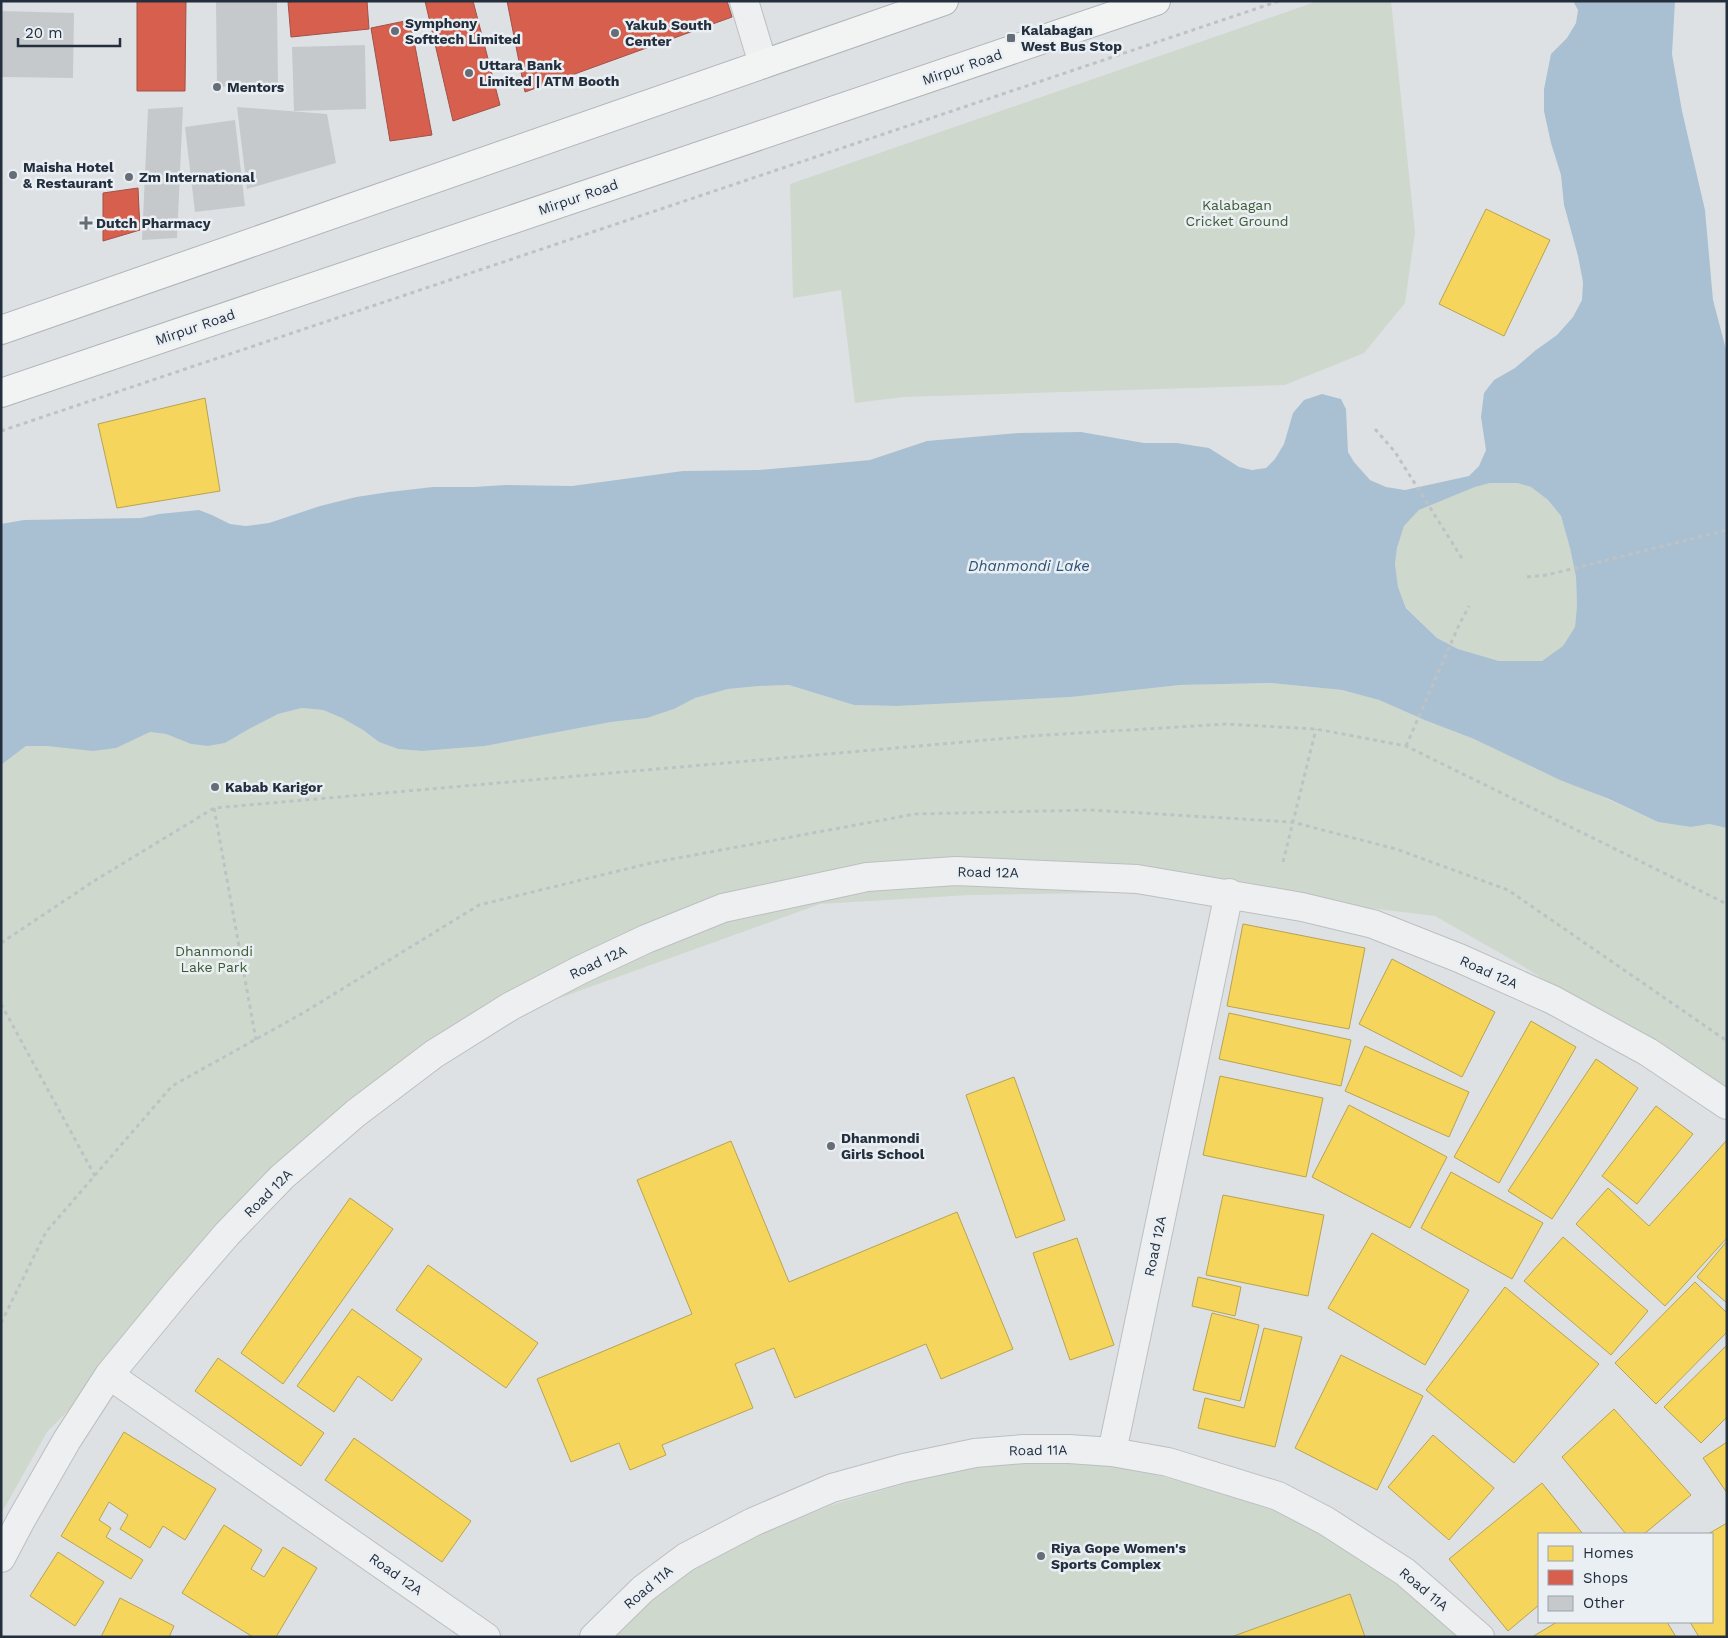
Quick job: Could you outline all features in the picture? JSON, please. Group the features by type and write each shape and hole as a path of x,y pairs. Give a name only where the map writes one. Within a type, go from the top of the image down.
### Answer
{"highway":[{"path":"1,330 944,1"},
{"name":"Mirpur Road","path":"1,393 1156,1"}],"street":[{"path":"744,1 763,64"},
{"name":"Road 12A","path":"1,1558 63,1448 109,1375 227,1234 282,1177 356,1113 434,1054 511,1006 580,970 646,939 723,908 867,877 956,871 1137,879 1302,906 1373,924 1459,958 1553,1000 1648,1052 1727,1105"},
{"name":"Road 12A","path":"1112,1452 1229,893"},
{"name":"Road 12A","path":"109,1375 486,1637"},
{"name":"Road 11A","path":"594,1637 643,1589 686,1557 753,1522 832,1488 904,1468 974,1453 1024,1449 1069,1449 1112,1452 1168,1462 1278,1496 1326,1521 1405,1572 1480,1637"}],"path":[{"path":"1,431 1279,1"},
{"path":"1376,428 1395,452 1463,560"},
{"path":"1527,577 1547,575 1727,530"},
{"path":"1406,746 1469,606"},
{"path":"1,943 94,881 214,808 1032,736 1225,724 1316,729 1406,746 1727,904"},
{"path":"1283,862 1316,729"},
{"path":"214,808 256,1040"},
{"path":"1,1323 46,1232 172,1086 303,1014 479,905 651,863 915,814 1091,810 1292,822 1396,849 1508,890 1727,1041"},
{"path":"1,1004 95,1176"}],"green space":[{"name":"Kalabagan Cricket Ground","path":"1318,1 1391,1 1415,232 1405,303 1364,353 1285,385 903,397 855,403 841,290 793,298 790,184"},
{"path":"1490,483 1517,483 1531,487 1548,500 1561,516 1576,577 1577,605 1575,627 1564,646 1542,661 1499,661 1458,649 1437,638 1406,607 1398,587 1395,565 1397,548 1404,526 1419,510 1475,487"},
{"name":"Dhanmondi Lake Park","path":"1271,683 1342,690 1379,700 1474,739 1658,822 1691,827 1708,824 1727,828 1727,1099 1521,965 1435,916 1229,891 970,895 820,904 429,1045 47,1432 1,1514 1,765 26,746 47,746 150,732 166,734 191,744 209,746 225,743 278,714 302,708 323,710 342,718 379,742 398,749 422,751 485,746 611,722 647,718 674,709 694,698 728,689 759,686 789,685 854,705 897,706 1071,697 1180,685"},
{"name":"Riya Gope Women's Sports Complex","path":"1061,1458 1139,1471 1216,1490 1325,1529 1469,1637 613,1637 646,1605 693,1565 750,1538 832,1505 981,1461"}],"water":[{"name":"Dhanmondi Lake","path":"1573,1 1675,1 1672,54 1682,111 1705,210 1713,300 1727,353 1727,828 1709,824 1691,827 1658,822 1609,799 1560,780 1474,739 1379,700 1342,690 1271,683 1180,685 1071,697 897,706 854,705 789,685 759,686 728,689 695,698 674,709 647,718 611,722 485,746 422,751 398,749 379,742 342,718 323,710 302,708 278,714 225,743 208,746 191,744 166,734 150,732 116,748 93,751 47,746 26,746 1,765 1,524 24,520 141,518 159,514 199,510 230,524 246,526 269,523 320,506 356,497 389,492 433,487 572,486 683,471 759,470 828,464 870,460 927,441 1019,433 1081,432 1144,443 1177,443 1209,448 1239,467 1252,470 1266,468 1275,459 1284,444 1293,413 1304,400 1322,394 1341,399 1346,409 1348,452 1370,480 1386,487 1405,490 1469,476 1479,466 1486,450 1481,417 1484,393 1494,380 1515,368 1557,335 1573,317 1582,300 1583,282 1578,256 1564,205 1561,175 1544,111 1544,89 1551,54 1567,38 1576,23 1578,10","holes":["1490,483 1517,483 1531,487 1548,500 1561,516 1576,577 1577,605 1575,627 1563,646 1542,661 1499,661 1458,649 1437,638 1406,608 1398,587 1395,564 1397,548 1404,526 1419,510 1475,487"]}],"building: Homes":[{"path":"1486,209 1550,240 1504,336 1439,304"},
{"path":"205,398 220,491 117,508 98,424"},
{"path":"1243,924 1365,948 1349,1029 1227,1006"},
{"path":"1392,959 1495,1012 1462,1077 1359,1024"},
{"path":"1229,1013 1351,1040 1341,1086 1219,1059"},
{"path":"1531,1021 1576,1047 1499,1183 1454,1157"},
{"path":"1365,1046 1469,1092 1449,1137 1345,1091"},
{"path":"1596,1059 1638,1088 1552,1219 1508,1191"},
{"path":"1220,1076 1323,1098 1306,1177 1203,1155"},
{"path":"1014,1077 1065,1220 1016,1238 966,1095"},
{"path":"1349,1105 1447,1157 1410,1228 1312,1177"},
{"path":"1656,1106 1693,1134 1637,1204 1602,1176"},
{"path":"1727,1140 1727,1238 1665,1306 1576,1224 1608,1188 1649,1226"},
{"path":"731,1141 789,1282 957,1212 1013,1349 941,1379 926,1344 795,1398 774,1348 735,1364 753,1408 662,1445 666,1455 630,1470 619,1443 571,1462 537,1379 692,1314 637,1180"},
{"path":"1451,1172 1543,1223 1512,1279 1421,1228"},
{"path":"1223,1195 1324,1215 1308,1296 1206,1275"},
{"path":"350,1198 393,1229 283,1384 241,1353"},
{"path":"1372,1233 1469,1290 1425,1365 1328,1308"},
{"path":"1563,1237 1648,1311 1611,1355 1524,1281"},
{"path":"1077,1238 1114,1345 1070,1360 1033,1253"},
{"path":"1727,1241 1727,1303 1697,1277"},
{"path":"428,1265 538,1343 506,1388 396,1310"},
{"path":"1198,1277 1241,1287 1235,1316 1192,1306"},
{"path":"1695,1282 1727,1313 1727,1332 1656,1404 1615,1363"},
{"path":"1505,1287 1599,1364 1514,1463 1426,1390"},
{"path":"352,1309 422,1359 392,1401 358,1376 334,1412 297,1386"},
{"path":"1212,1313 1259,1325 1240,1401 1193,1390"},
{"path":"1264,1328 1302,1337 1275,1447 1198,1428 1205,1398 1244,1408"},
{"path":"1727,1345 1727,1417 1701,1443 1664,1407"},
{"path":"1341,1355 1423,1396 1377,1490 1295,1448"},
{"path":"218,1358 324,1433 301,1466 195,1391"},
{"path":"1614,1409 1691,1495 1645,1533 1625,1533 1562,1457"},
{"path":"124,1432 216,1489 185,1540 163,1526 150,1548 120,1529 128,1515 109,1502 99,1520 111,1528 106,1537 143,1560 131,1579 61,1536"},
{"path":"1433,1435 1494,1488 1449,1540 1388,1487"},
{"path":"354,1438 471,1521 442,1562 325,1480"},
{"path":"1727,1442 1727,1493 1703,1458"},
{"path":"1542,1483 1582,1533 1538,1533 1538,1606 1508,1631 1449,1559"},
{"path":"1727,1523 1727,1637 1699,1637 1691,1623 1713,1623 1713,1533 1710,1533"},
{"path":"224,1525 262,1550 251,1569 264,1577 283,1547 317,1568 276,1637 253,1637 182,1593"},
{"path":"58,1552 104,1582 75,1626 30,1596"},
{"path":"1350,1594 1365,1637 1231,1637"},
{"path":"120,1598 174,1626 169,1637 101,1637"},
{"path":"1555,1623 1668,1623 1676,1637 1532,1637"}],"building: Shops":[{"path":"137,1 186,1 185,91 137,91"},
{"path":"367,1 369,29 291,37 288,2"},
{"path":"425,1 473,1 500,105 453,121"},
{"path":"507,1 727,1 732,17 525,92"},
{"path":"410,20 432,135 390,141 371,28"},
{"path":"138,188 140,230 103,241 103,193"}],"building: Other":[{"path":"216,1 277,1 278,86 217,87"},
{"path":"1,11 74,13 73,78 1,77"},
{"path":"365,45 366,109 294,111 292,47"},
{"path":"183,107 177,238 142,240 148,109"},
{"path":"237,107 327,114 336,163 247,189"},
{"path":"235,120 245,206 195,212 185,127"}],"place":[{"name":"Symphony Softtech Limited","path":"395,31"},
{"name":"Yakub South Center","path":"615,33"},
{"name":"Kalabagan West Bus Stop","path":"1011,38"},
{"name":"Uttara Bank Limited | ATM Booth","path":"469,73"},
{"name":"Mentors","path":"217,87"},
{"name":"Maisha Hotel & Restaurant","path":"13,175"},
{"name":"Zm International","path":"129,177"},
{"name":"Dutch Pharmacy","path":"86,223"},
{"name":"Kabab Karigor","path":"215,787"},
{"name":"Dhanmondi Girls School","path":"831,1146"},
{"name":"Riya Gope Women's Sports Complex","path":"1041,1556"}]}
